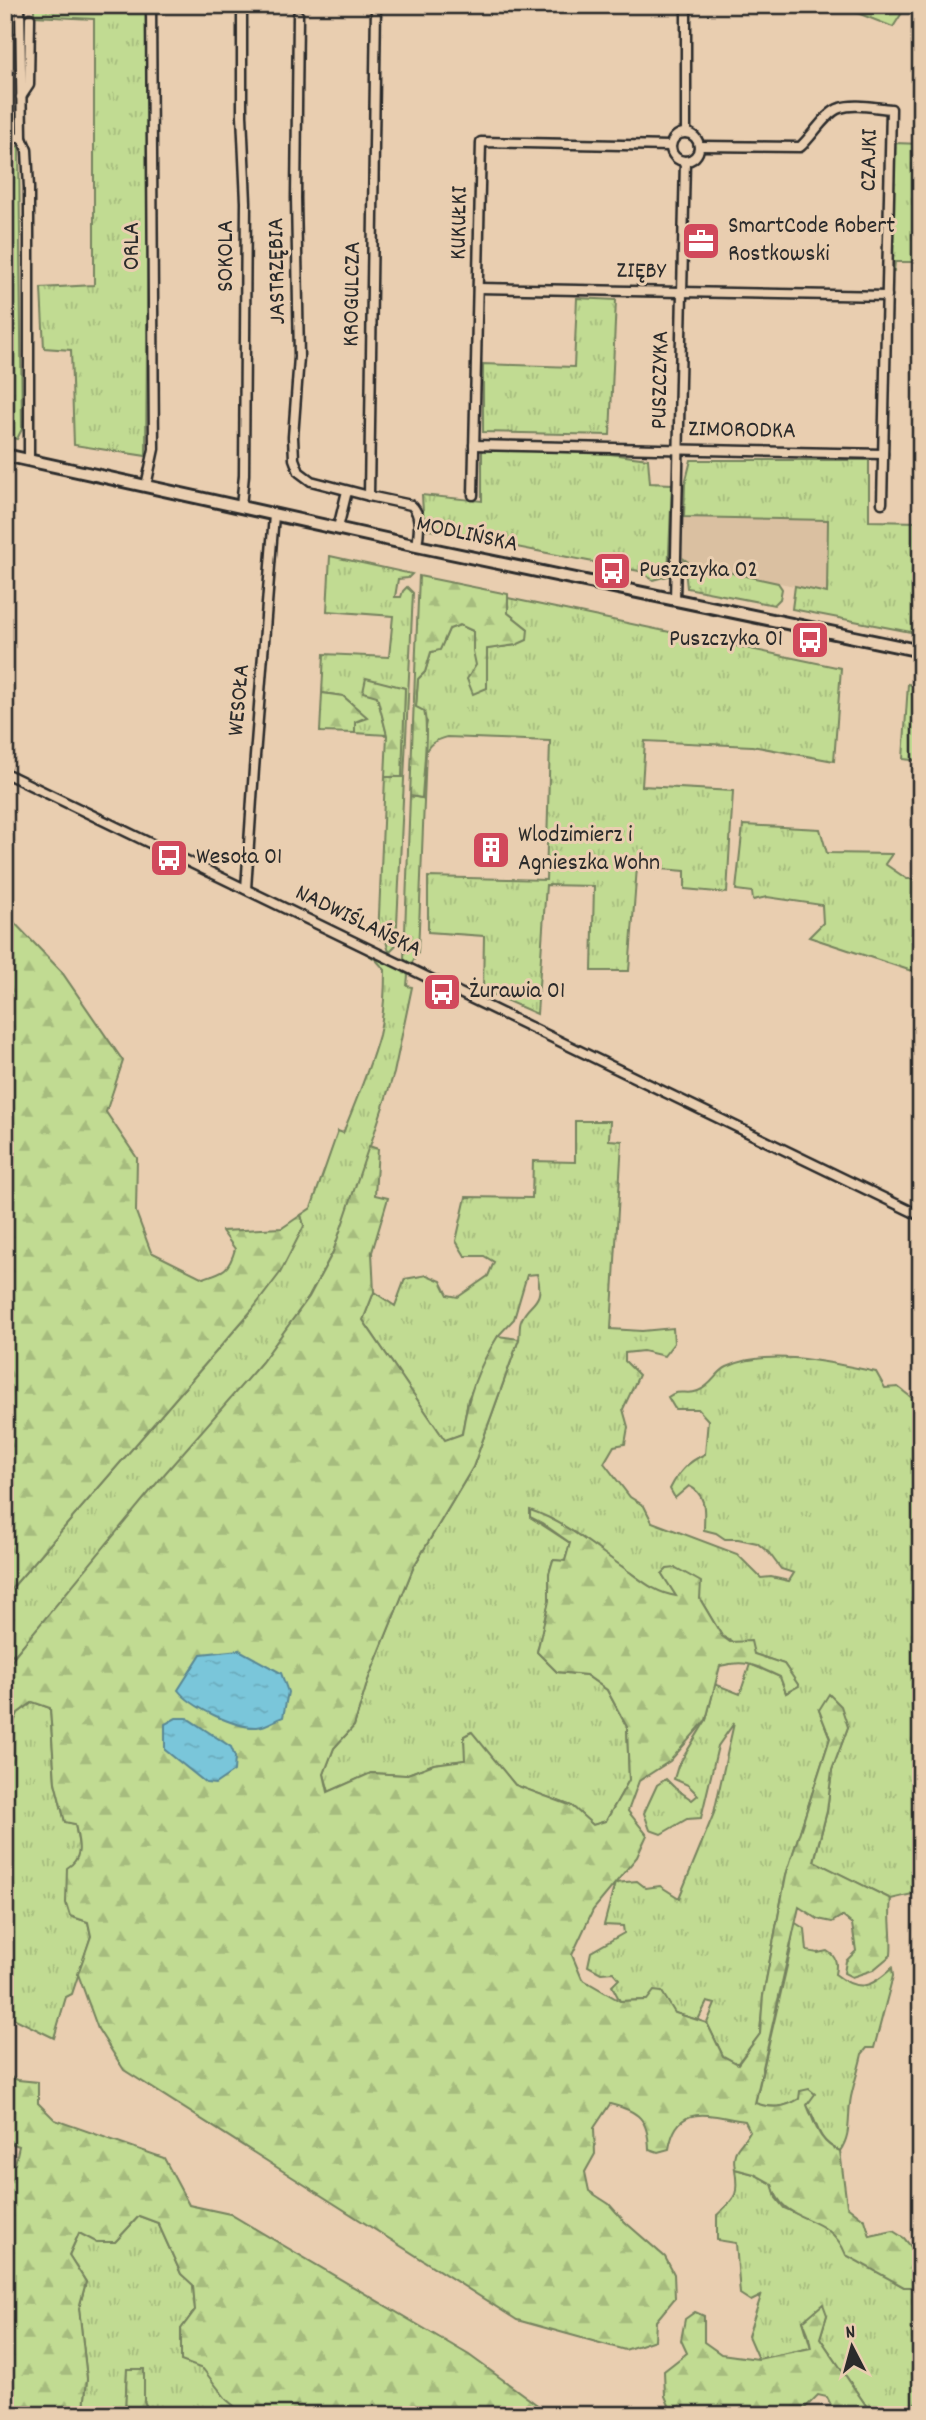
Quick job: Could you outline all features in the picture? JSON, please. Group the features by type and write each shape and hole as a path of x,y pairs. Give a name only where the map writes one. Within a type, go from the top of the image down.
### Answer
{"main road":[{"name":"MODLIŃSKA","path":"5,455 417,546 921,651"}],"street":[{"path":"20,5 22,138 27,150 29,188 30,460"},
{"name":"ORLA","path":"146,486 154,449 152,5"},
{"name":"SOKOLA","path":"241,507 244,475 246,216 242,5"},
{"name":"KROGULCZA","path":"369,496 376,5"},
{"path":"686,5 686,133"},
{"name":"JASTRZĘBIA","path":"298,15 296,198 299,357 293,437 295,459 299,472 311,481 369,496"},
{"path":"21,97 29,85 30,18"},
{"name":"CZAJKI","path":"699,146 800,147 832,112 839,108 850,106 891,109 882,503"},
{"path":"686,133 693,136 699,146 695,157 685,161 673,156 670,146 674,138 686,133"},
{"path":"5,137 22,138"},
{"name":"KUKUŁKI","path":"473,495 481,142 670,146"},
{"name":"PUSZCZYKA","path":"675,600 685,161"},
{"name":"ZIĘBY","path":"478,288 887,296"},
{"name":"ZIMORODKA","path":"474,445 883,454"},
{"path":"338,528 348,491"},
{"path":"369,496 411,505 416,509 417,546"},
{"name":"WESOŁA","path":"246,889 275,515"},
{"name":"NADWIŚLAŃSKA","path":"5,773 921,1216"}],"shaded area":[{"path":"682,517 828,520 827,593 681,560"}],"green space":[{"path":"34,5 150,5 146,456 74,445 71,350 44,348 41,288 94,285 94,19 34,16"},
{"path":"837,5 907,5 893,27"},
{"path":"894,143 921,144 921,262 895,262 894,271 891,271"},
{"path":"19,146 22,429 17,439 5,436 5,148"},
{"path":"577,298 616,300 610,435 483,432 483,364 574,367"},
{"path":"482,449 610,454 648,459 650,483 672,484 668,576 653,580 639,571 424,529 422,495 482,501"},
{"path":"691,460 869,460 869,521 921,522 921,634 792,609 795,586 827,593 828,520 684,517 685,484"},
{"path":"330,556 412,574 408,578 398,579 395,597 401,597 407,587 413,593 396,945 389,952 386,941 378,938 385,777 401,777 405,688 366,679 377,695 387,735 355,733 355,722 367,718 343,696 322,693 324,654 389,657 393,616 327,611"},
{"path":"684,559 691,564 778,583 782,589 780,599 774,605 687,588"},
{"path":"419,576 508,594 508,613 528,629 527,640 516,645 487,649 487,688 473,694 467,679 476,665 473,631 460,625 449,629 440,650 431,652 425,672 418,679 416,707 424,711 425,719 422,798 410,796"},
{"path":"508,598 841,668 834,761 752,746 645,741 642,786 733,791 727,893 685,889 685,871 637,867 629,971 592,971 594,886 546,885 537,1014 483,990 484,936 428,932 428,877 546,880 550,741 447,737 428,748 418,953 411,964 404,959 410,796 422,798 427,722 416,707 418,679 425,672 431,652 440,649 449,629 460,625 473,631 477,660 487,688 487,649 516,645 528,629 508,613"},
{"path":"366,678 405,688 402,777 385,777 387,735 377,696 363,692"},
{"path":"908,684 921,687 921,761 903,759"},
{"path":"322,693 343,696 367,717 355,722 355,733 320,732"},
{"path":"743,825 820,829 827,853 892,854 885,864 907,879 921,879 921,974 809,937 823,923 822,905 767,897 753,900 752,892 736,890"},
{"path":"5,913 61,971 123,1061 106,1112 137,1158 136,1212 151,1252 203,1278 224,1270 233,1256 235,1249 222,1231 282,1228 301,1215 304,1226 280,1273 252,1310 5,1596"},
{"path":"355,946 405,972 408,975 407,986 412,987 394,1073 333,1252 309,1297 262,1362 14,1656 5,1648 5,1596 252,1310 304,1226 301,1215 311,1208 338,1131 343,1133 381,1027 385,970 376,960"},
{"path":"575,1121 610,1121 609,1140 622,1141 611,1329 642,1331 673,1328 674,1343 664,1356 643,1351 625,1353 625,1361 639,1375 623,1409 628,1427 625,1444 614,1446 604,1463 630,1497 644,1506 652,1522 737,1554 761,1578 789,1581 794,1573 781,1569 757,1543 725,1539 704,1530 704,1505 699,1494 689,1486 675,1498 670,1489 684,1468 705,1454 708,1420 698,1409 675,1409 668,1397 676,1393 703,1389 727,1367 744,1361 781,1357 876,1372 885,1388 898,1387 921,1405 921,1892 891,1899 814,1862 827,1811 832,1770 848,1727 819,1710 830,1738 786,1875 763,1996 760,2034 737,2064 723,2056 707,2023 715,2004 707,2002 698,2020 647,2000 620,2001 612,1986 619,1979 613,1972 601,1973 588,1966 591,1952 624,1933 623,1926 604,1925 615,1883 637,1881 646,1888 660,1886 679,1898 714,1813 734,1723 718,1746 701,1818 687,1819 661,1834 650,1830 644,1813 657,1785 666,1779 692,1800 698,1795 688,1785 674,1779 678,1766 706,1720 715,1684 740,1694 750,1664 780,1677 786,1693 798,1685 784,1664 754,1654 722,1636 700,1599 662,1574 677,1597 657,1592 574,1533 530,1517 570,1543 565,1561 553,1560 549,1574 549,1601 537,1652 557,1672 586,1675 607,1690 627,1727 629,1780 606,1821 593,1825 572,1806 515,1785 471,1732 464,1736 466,1760 434,1764 405,1775 371,1773 329,1792 324,1774 334,1748 354,1726 368,1680 414,1566 473,1467 519,1339 521,1321 538,1298 537,1274 527,1275 514,1319 498,1336 468,1399 462,1434 445,1441 363,1320 374,1292 395,1306 405,1279 427,1275 441,1281 448,1295 458,1297 488,1276 494,1262 484,1256 465,1256 456,1241 466,1197 532,1198 533,1161 575,1162"},
{"path":"369,1146 378,1149 375,1195 388,1198 372,1252 374,1292 363,1320 445,1440 462,1434 474,1383 498,1336 519,1339 473,1467 414,1566 368,1680 354,1726 334,1748 324,1774 328,1792 371,1773 405,1775 434,1764 465,1760 464,1736 472,1732 515,1785 572,1806 593,1825 606,1821 629,1780 627,1727 607,1690 586,1675 557,1672 537,1652 549,1601 549,1574 553,1560 565,1561 570,1543 530,1517 530,1510 567,1528 661,1592 676,1596 662,1574 667,1569 676,1568 701,1582 700,1599 722,1636 730,1642 751,1641 754,1654 784,1664 799,1686 786,1693 780,1677 758,1667 737,1663 720,1666 706,1720 670,1761 639,1781 628,1811 647,1835 637,1857 593,1910 572,1955 582,1979 620,2001 647,2000 654,1991 662,1992 675,2013 707,2023 723,2056 738,2064 760,2034 763,1996 786,1875 830,1738 819,1710 829,1694 841,1706 848,1727 832,1770 827,1811 814,1861 891,1899 891,1955 873,1970 852,1977 844,1973 846,1961 856,1951 852,1924 842,1916 832,1922 818,1919 799,1907 755,2103 778,2107 799,2099 800,2091 809,2089 815,2094 807,2105 822,2138 840,2151 847,2206 865,2220 870,2236 893,2231 904,2238 921,2259 921,2287 904,2287 846,2255 828,2231 786,2207 778,2198 772,2184 754,2174 735,2169 734,2156 750,2131 745,2121 707,2115 687,2118 673,2134 669,2149 658,2152 649,2149 647,2130 635,2113 610,2104 594,2128 595,2154 585,2172 589,2191 609,2204 665,2257 674,2274 675,2298 656,2321 655,2340 625,2350 517,2320 124,2070 98,2029 78,1974 91,1936 88,1922 70,1916 66,1903 67,1868 76,1859 79,1842 75,1824 65,1822 55,1782 50,1708 33,1702 18,1713 5,1740 5,1675 14,1656 161,1478 262,1362 309,1297 333,1252"},
{"path":"33,1702 50,1708 55,1782 65,1822 75,1824 80,1852 74,1863 70,1916 88,1922 91,1936 72,1994 66,1997 54,2038 5,2014 5,1740 18,1713"},
{"path":"794,1922 805,1929 807,1951 830,1953 836,1961 835,1974 851,1984 872,1983 892,1968 893,1976 874,2048 867,2048 862,2054 851,2097 848,2132 840,2151 824,2140 810,2111 799,2099 778,2106 755,2104 790,1953"},
{"path":"5,2075 18,2080 38,2082 38,2103 55,2120 164,2158 189,2205 230,2214 469,2355 551,2415 245,2415 227,2400 203,2369 181,2361 181,2329 195,2310 193,2285 181,2274 158,2223 139,2216 115,2242 96,2242 79,2233 69,2255 86,2282 79,2308 87,2379 84,2408 90,2415 5,2415 5,2163 15,2164 19,2146 5,2141"},
{"path":"735,2169 754,2174 773,2184 776,2198 784,2208 828,2228 841,2242 882,2274 904,2287 921,2287 921,2394 907,2415 867,2415 867,2407 820,2338 827,2315 803,2321 811,2348 758,2359 748,2336 761,2296 751,2301 740,2294 736,2243 717,2240 717,2215 735,2195"},
{"path":"139,2216 158,2223 181,2274 193,2284 195,2310 181,2329 209,2375 225,2396 245,2415 150,2415 144,2401 144,2369 127,2369 125,2415 90,2415 84,2408 87,2379 79,2308 86,2282 69,2255 79,2233 115,2242"},
{"path":"823,2304 827,2315 820,2338 867,2407 867,2415 836,2415 827,2397 818,2395 798,2415 673,2415 665,2396 664,2371 687,2353 681,2340 685,2319 695,2312 704,2316 704,2342 721,2354 758,2359 811,2348 803,2321"},
{"path":"127,2369 144,2369 144,2401 150,2415 125,2415"}],"water":[{"path":"239,1650 281,1673 288,1692 283,1717 260,1727 237,1724 203,1709 178,1690 201,1654"},
{"path":"176,1718 187,1718 231,1747 235,1757 234,1771 215,1784 206,1783 165,1750 165,1724"}],"place":[{"name":"SmartCode Robert Rostkowski","path":"701,241"},
{"name":"Puszczyka 02","path":"612,571"},
{"name":"Puszczyka 01","path":"810,640"},
{"name":"Wlodzimierz i Agnieszka Wohn","path":"491,850"},
{"name":"Wesoła 01","path":"169,858"},
{"name":"Żurawia 01","path":"442,992"}]}
